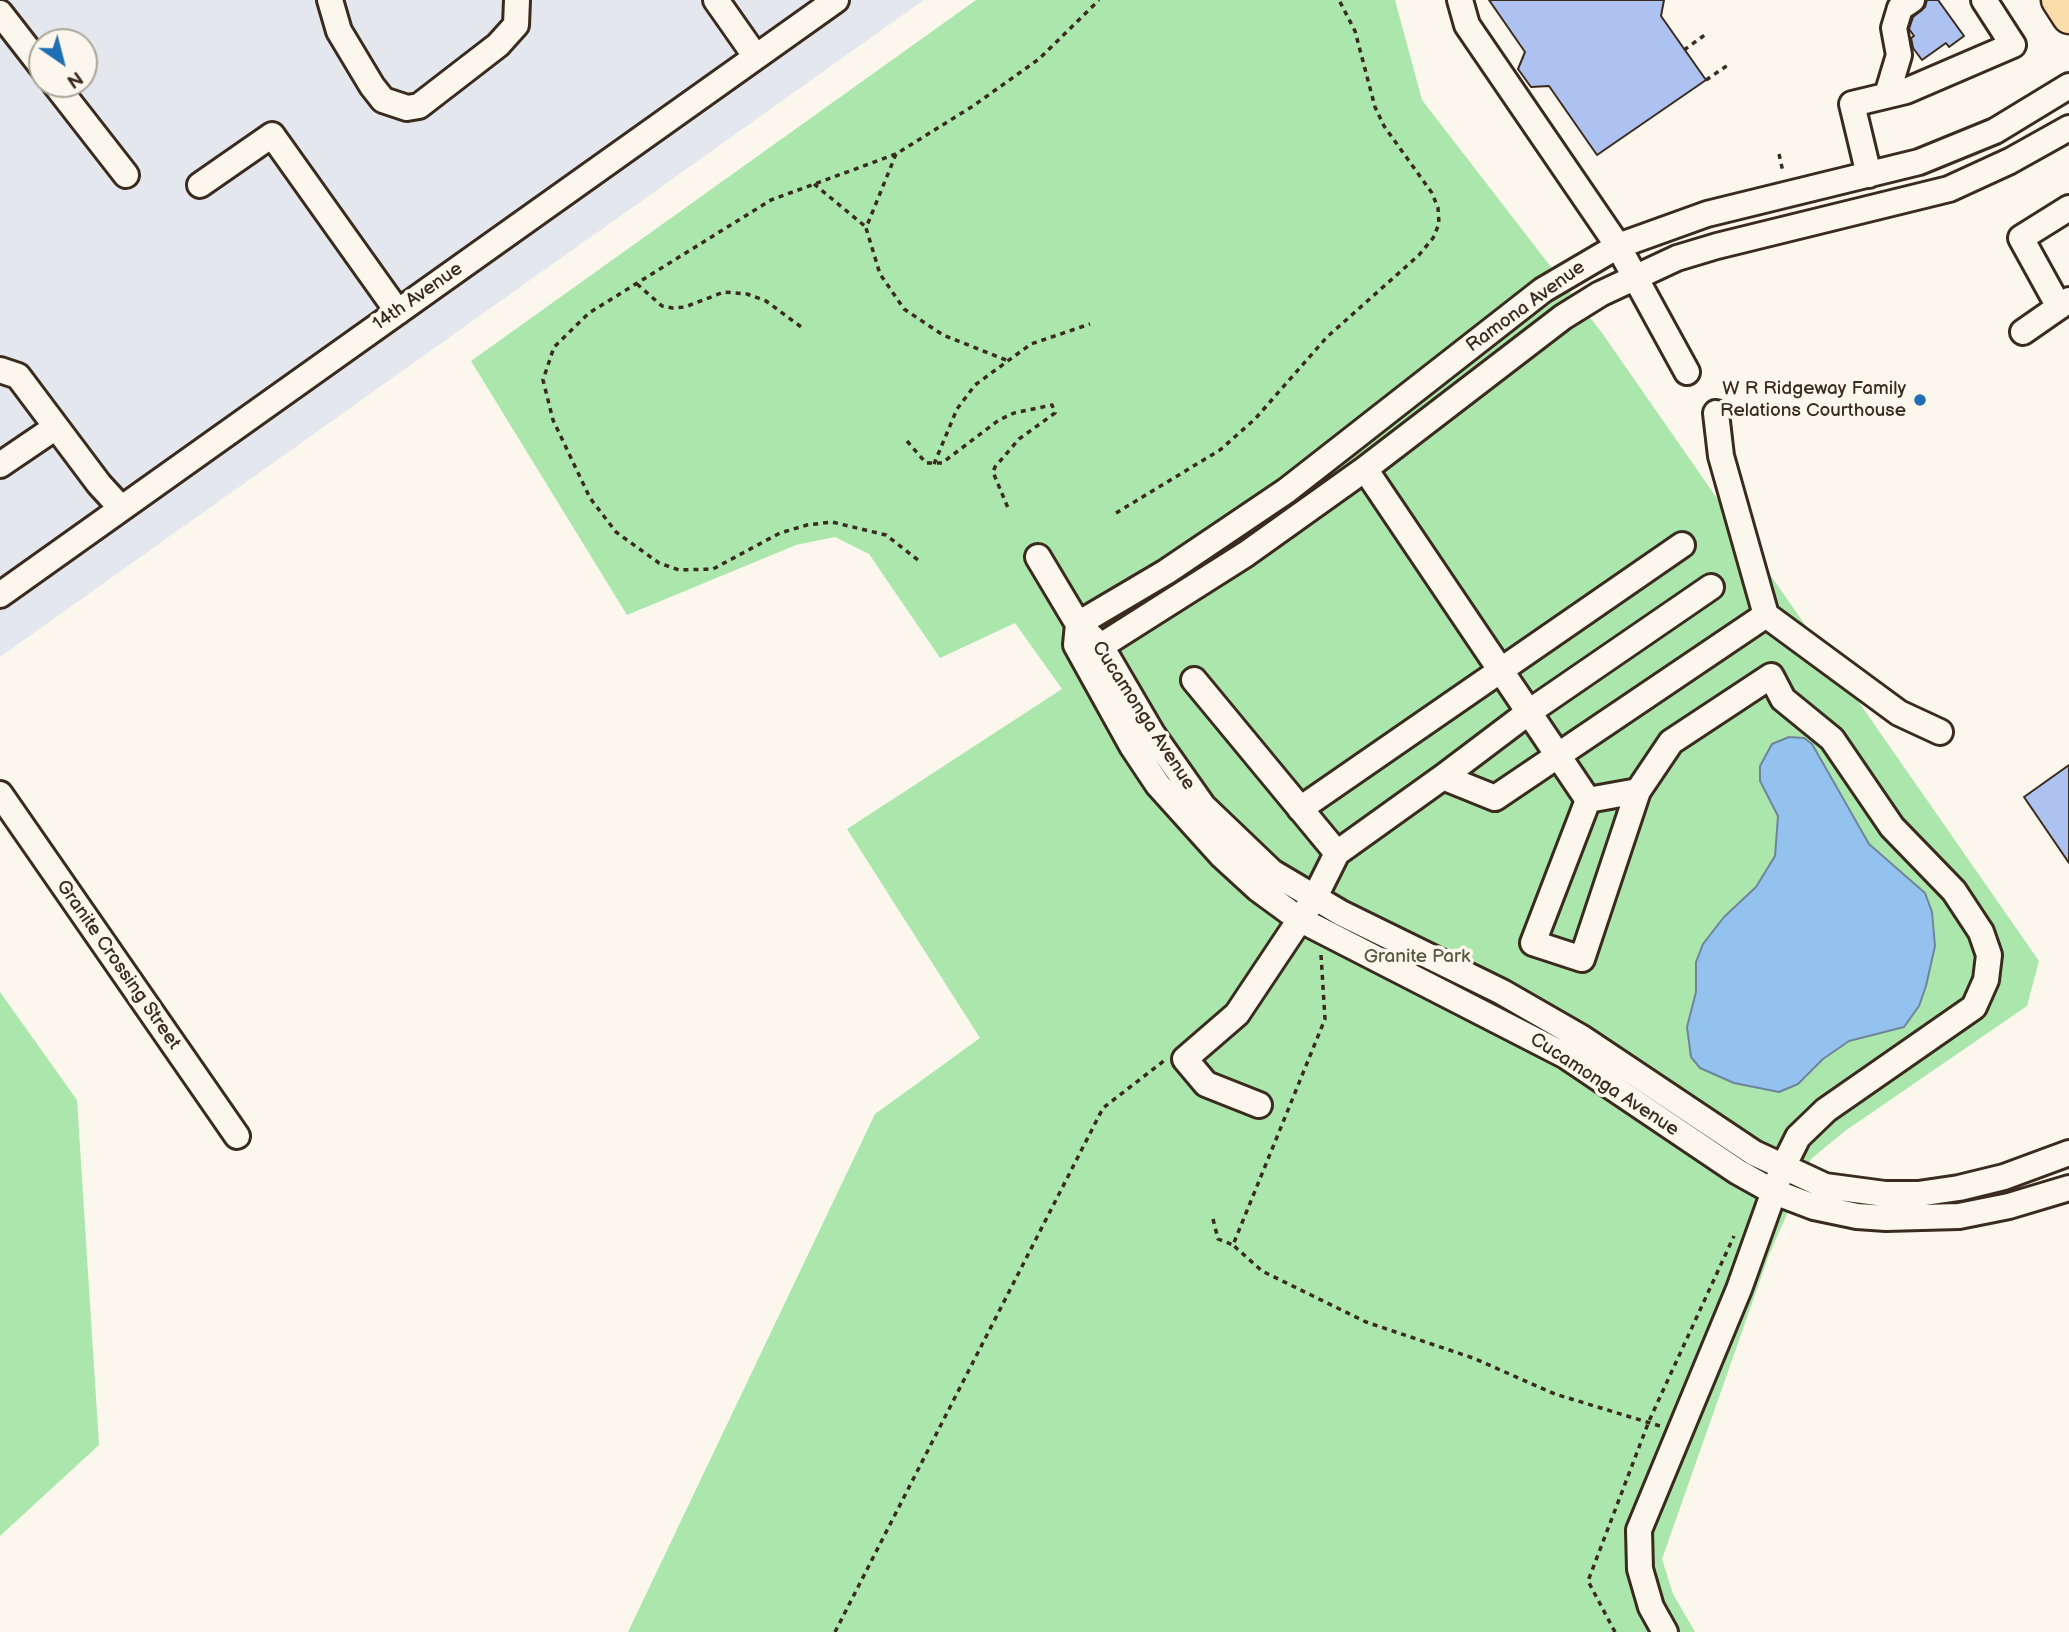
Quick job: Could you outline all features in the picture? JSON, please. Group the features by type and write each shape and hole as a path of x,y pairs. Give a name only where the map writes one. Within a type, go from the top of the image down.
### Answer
{"main road":[{"path":"2058,0 2069,17"}],"street":[{"path":"330,0 339,31 372,86 383,100 407,108 419,106 498,45 516,25 517,0"},
{"path":"716,0 756,57"},
{"name":"14th Avenue","path":"0,595 836,0"},
{"path":"1460,0 1467,24 1618,246 1687,372"},
{"path":"1887,95 1899,55 1894,28 1900,8 1912,0"},
{"path":"1869,175 1852,104 1906,91 2013,44 1984,0"},
{"path":"0,13 28,49"},
{"name":"Ramona Avenue","path":"1077,635 1286,492 1544,290 1618,246 1707,214 1869,175 1962,146 1996,131 2069,86"},
{"path":"66,98 126,175"},
{"name":"Ramona Avenue","path":"1101,646 1246,554 1365,469 1563,317 1635,277 1717,246 1949,189 2010,161 2069,128"},
{"path":"200,186 272,135 398,312"},
{"path":"2023,332 2064,303 2021,238 2066,217"},
{"path":"0,370 18,376 121,508"},
{"path":"1716,413 1721,456 1766,615 1899,713 1940,732"},
{"path":"0,465 56,427"},
{"path":"1365,469 1588,800"},
{"path":"1300,809 1500,668 1682,545"},
{"path":"1038,557 1077,635"},
{"path":"1259,1105 1206,1084 1185,1059 1237,1014 1315,897 1337,853 1529,712 1711,587"},
{"path":"1443,776 1495,797 1766,615"},
{"name":"Cucamonga Avenue","path":"1077,635 1101,646 1153,735 1203,806 1272,872 1315,897 1502,992 1583,1038 1814,1207 1857,1216 1959,1216 1997,1209 2069,1188"},
{"name":"Cucamonga Avenue","path":"1077,635 1132,746 1158,785 1222,856 1258,889 1299,919 1566,1056 1738,1172 1777,1180 1885,1194 1918,1194 2004,1177 2069,1153"},
{"path":"1588,800 1533,943 1583,959 1639,791 1671,742 1770,676 1783,699 1832,739 1892,827 1954,891 1981,932 1989,955 1986,980 1974,1007 1826,1110 1798,1138 1777,1180 1754,1251 1639,1530 1640,1569 1651,1606 1664,1632"},
{"path":"1194,680 1337,853"},
{"path":"1588,800 1639,791"},
{"name":"Granite Crossing Street","path":"0,794 237,1136"}],"path":[{"path":"918,560 886,535 832,522 807,525 780,533 713,569 679,570 659,563 616,532 590,498 552,420 543,380 554,347 567,331 771,200 895,154 973,106 1039,59 1099,0"},
{"path":"1116,513 1181,475 1237,434 1263,410 1327,337 1419,255 1433,238 1439,224 1438,208 1432,193 1384,126 1375,107 1355,31 1339,0"},
{"path":"1685,50 1706,34"},
{"path":"1706,80 1728,65"},
{"path":"866,228 895,154"},
{"path":"1779,154 1783,172"},
{"path":"814,184 866,228 880,274 904,309 943,335 1006,360"},
{"path":"637,284 662,306 673,308 685,307 724,292 747,294 766,301 804,329"},
{"path":"934,464 957,409 975,385 1006,360 1050,335 1090,324"},
{"path":"907,441 921,460 934,464 949,461 986,429 1014,413 1052,405 1055,413 1019,439 995,467 993,472 1008,508"},
{"path":"1233,1245 1325,1019 1321,953"},
{"path":"835,1632 1103,1108"},
{"path":"1213,1219 1218,1239 1233,1245 1262,1271 1366,1322 1473,1358 1555,1394 1649,1421 1678,1434"},
{"path":"1615,1632 1588,1581 1649,1421 1739,1224"}],"shaded area":[{"path":"0,0 924,0 0,657"}],"green space":[{"name":"Granite Park","path":"976,0 1395,0 1422,100 1602,333 2039,961 2027,1006 1845,1131 1811,1159 1769,1255 1662,1559 1673,1594 1695,1632 628,1632 875,1114 980,1038 847,829 1062,689 1015,623 940,658 869,554 835,537 796,545 627,615 471,361"},
{"path":"0,992 77,1100 99,1445 0,1536"}],"water":[{"path":"1789,737 1804,738 1812,744 1869,844 1925,893 1932,912 1935,946 1919,1006 1904,1027 1849,1041 1823,1059 1798,1084 1779,1092 1734,1083 1700,1068 1691,1057 1687,1027 1696,992 1696,962 1703,944 1724,917 1756,887 1775,856 1778,816 1760,781 1760,766 1772,744"}],"building":[{"path":"1489,0 1664,0 1661,16 1706,80 1597,155 1549,86 1531,87 1518,69 1525,52"},
{"path":"1927,0 1938,0 1964,36 1949,47 1946,43 1922,60 1913,48 1911,38 1914,36 1909,29 1913,17 1925,7"},
{"path":"2069,765 2069,863 2024,797"}],"place":[{"name":"W R Ridgeway Family Relations Courthouse","path":"1920,400"}]}
